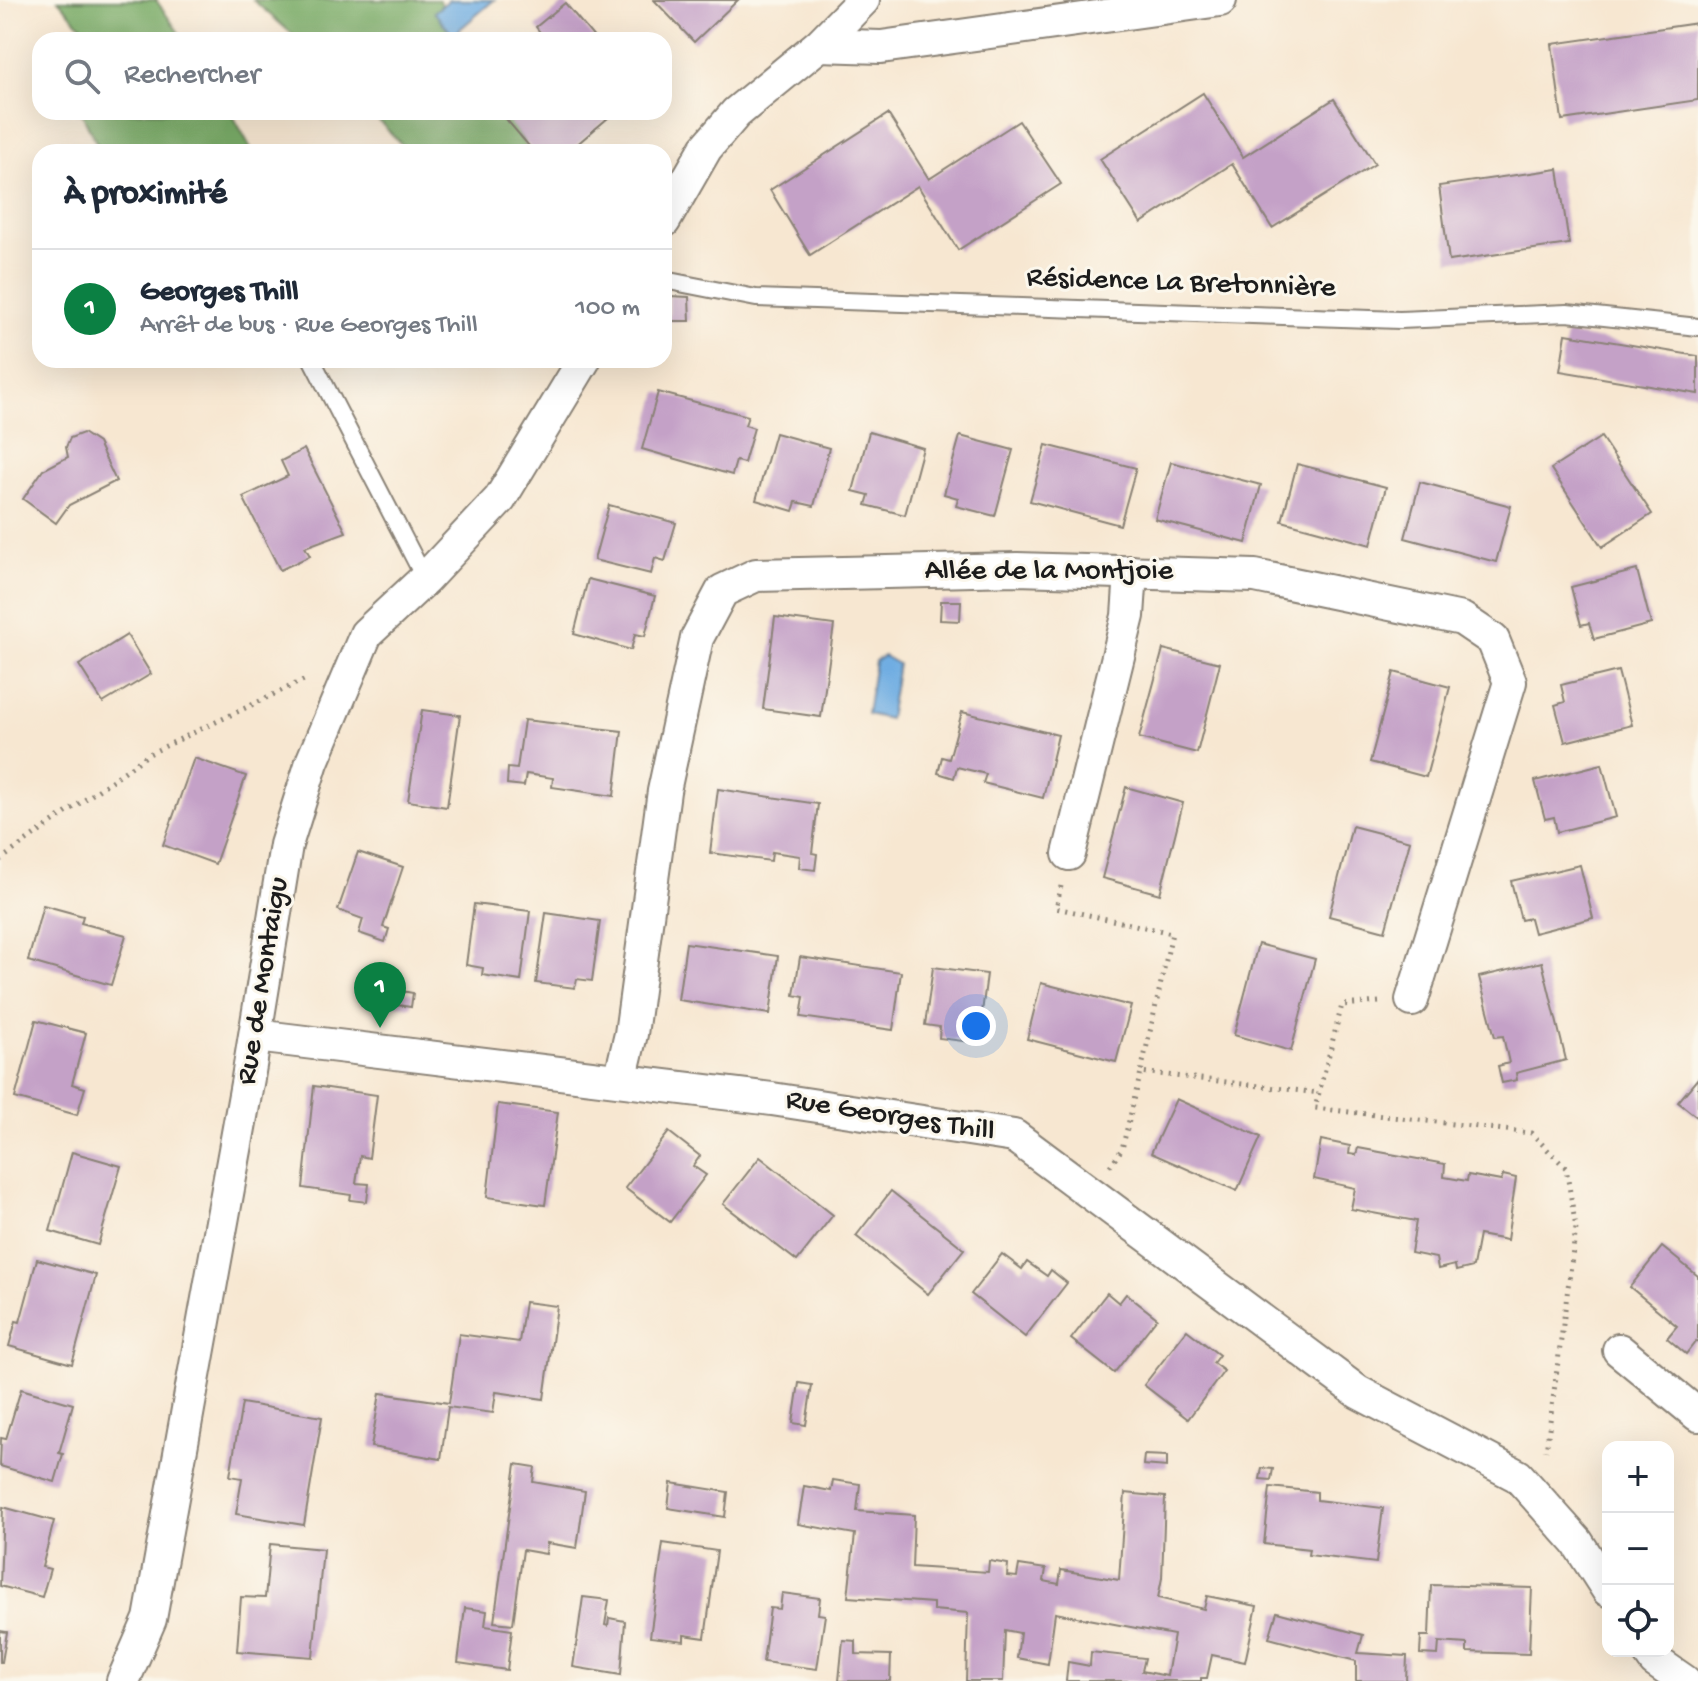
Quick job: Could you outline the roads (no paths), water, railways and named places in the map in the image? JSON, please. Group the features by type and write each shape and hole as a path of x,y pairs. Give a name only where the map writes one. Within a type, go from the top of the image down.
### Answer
{"street":[{"path":"672,207 706,148 736,113 819,45 863,0"},
{"path":"819,45 881,47 1220,0"},
{"name":"Rue de Montaigu","path":"123,1681 150,1619 256,1036 286,845 312,762 366,634 425,579 500,499 579,368"},
{"name":"Allée de la Montjoie","path":"620,1080 631,1034 664,791 697,638 722,591 756,575 1017,569 1255,576 1462,619 1493,640 1510,682 1412,1000"},
{"path":"1069,854 1128,616 1131,572"},
{"name":"Rue Georges Thill","path":"256,1036 772,1099 1014,1136 1358,1392 1518,1476 1577,1542 1605,1585"},
{"path":"1619,1350 1698,1415"},
{"path":"1648,1664 1684,1681"}],"lane":[{"name":"Résidence La Bretonnière","path":"672,282 756,298 1400,320 1567,313 1698,327"},
{"path":"316,368 425,579"}],"water":[{"path":"449,0 494,0 457,32 451,32 434,12"},
{"path":"884,656 898,664 889,719 867,714 875,661"}],"place":[{"name":"Georges Thill","path":"380,1028"}]}
